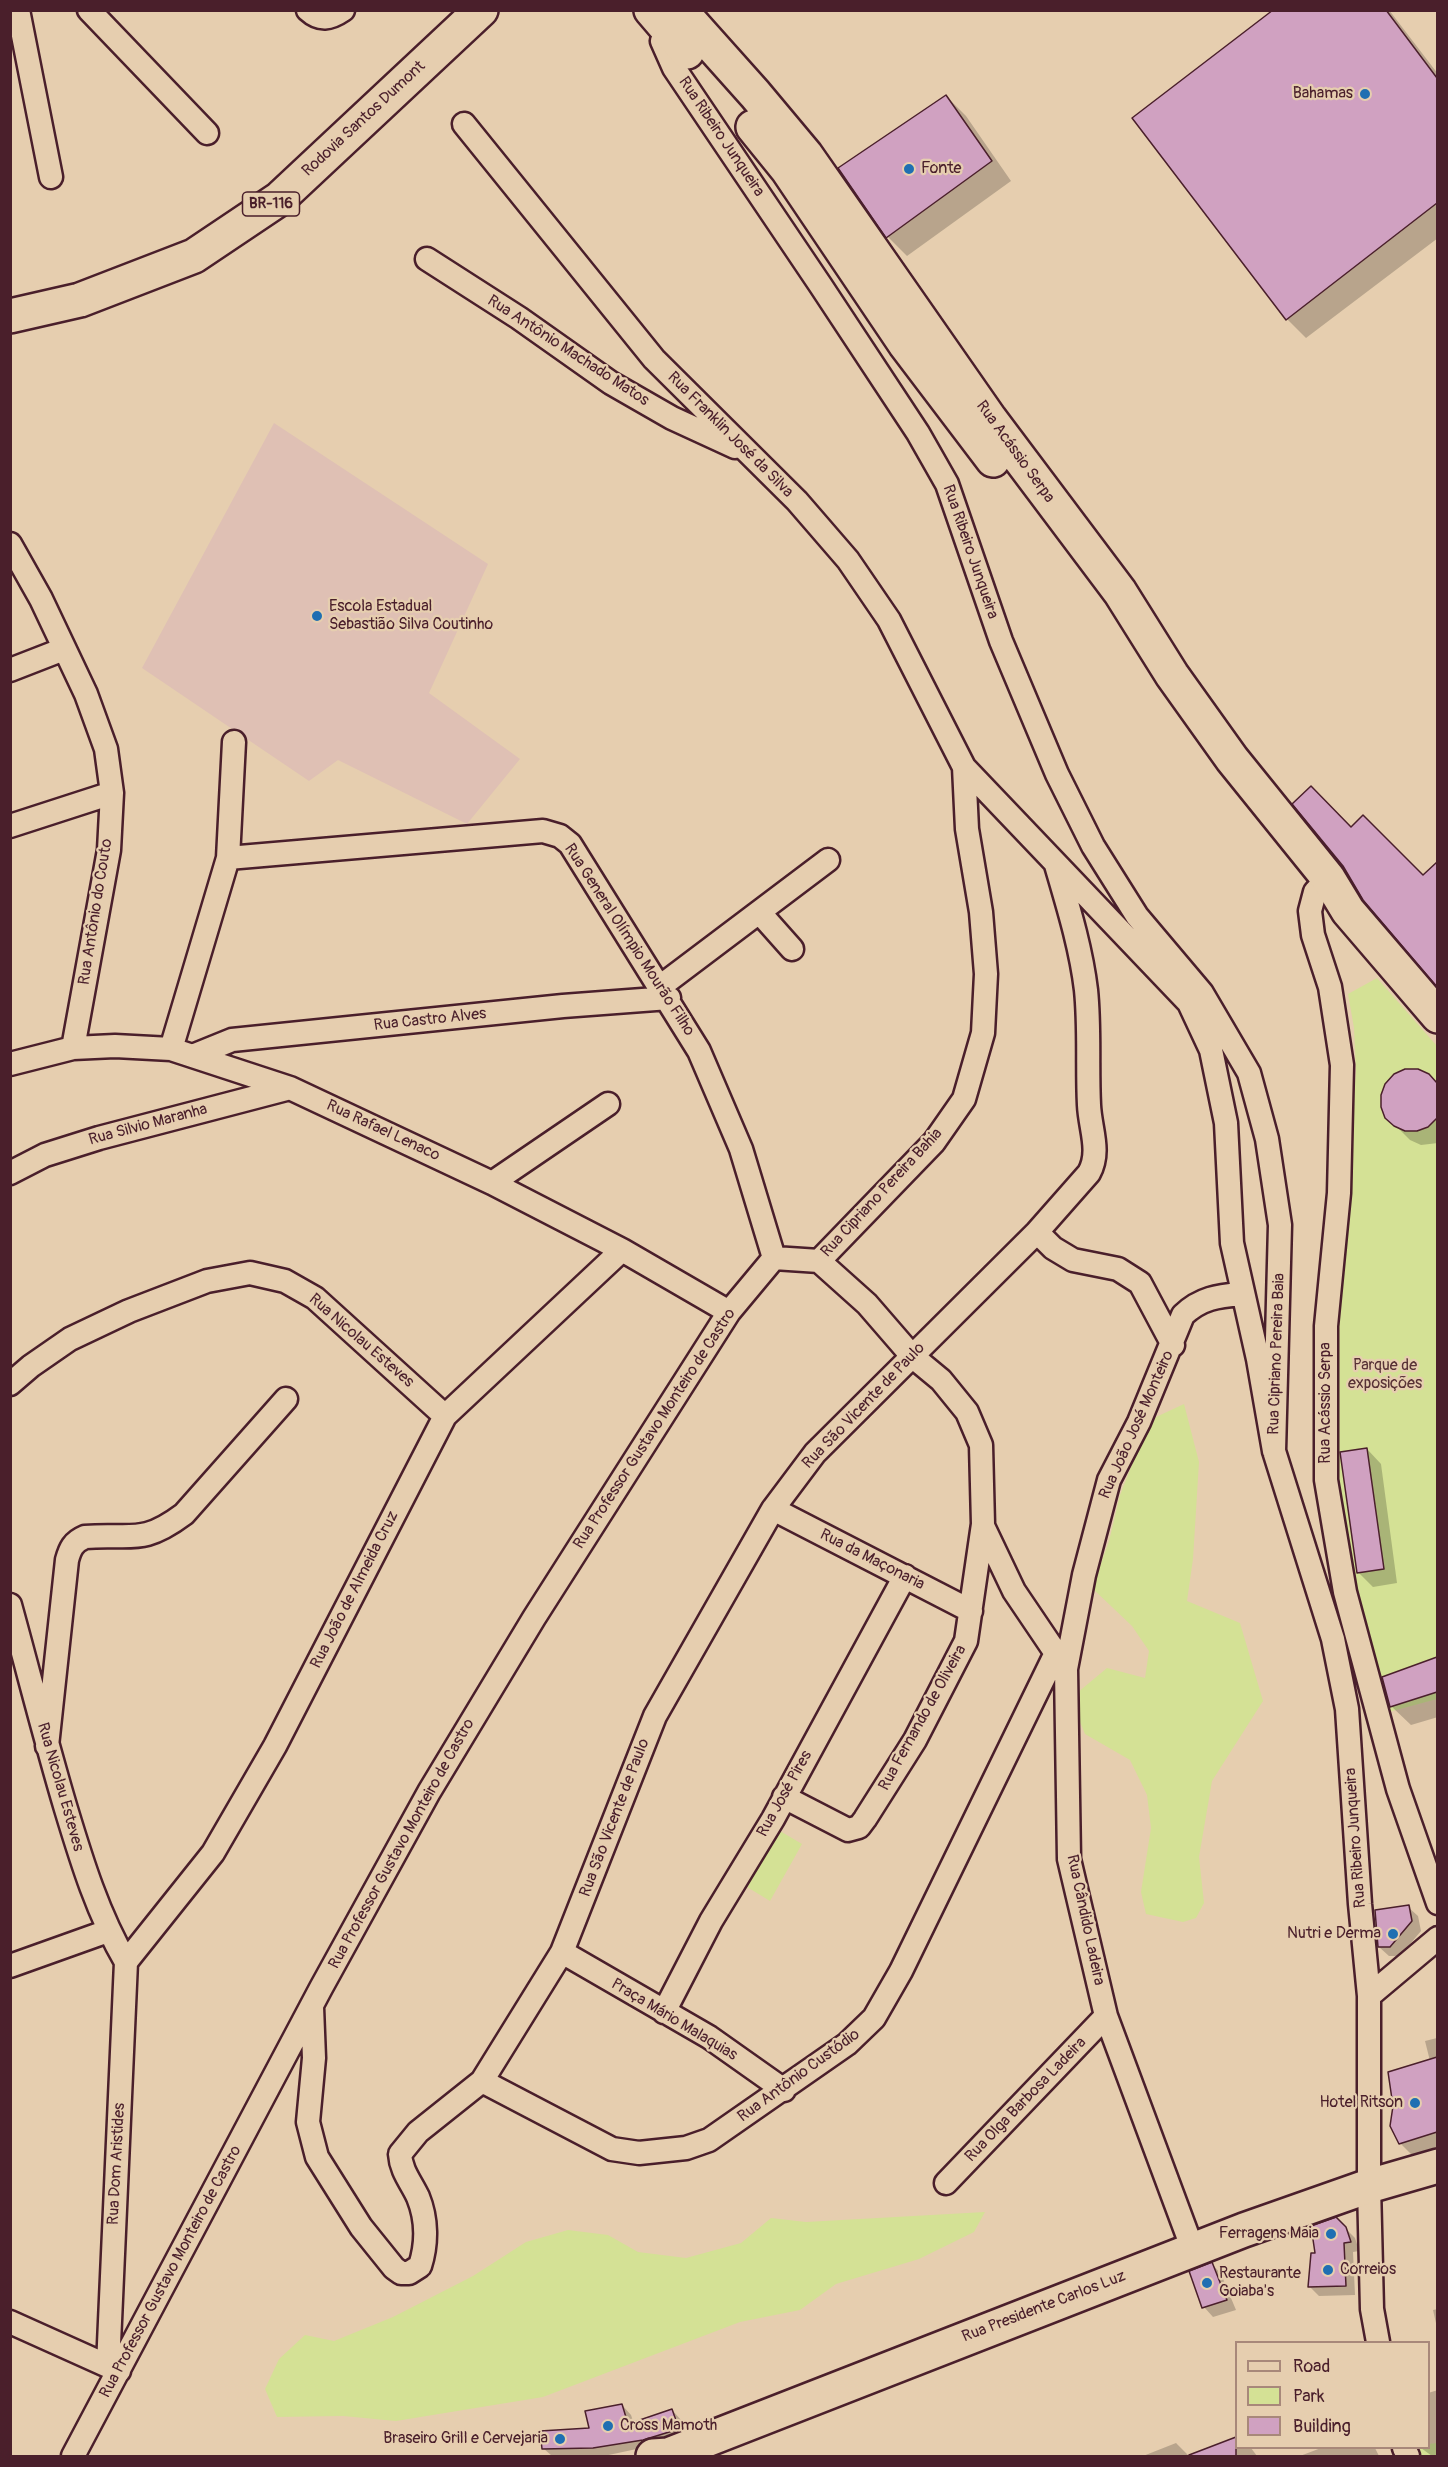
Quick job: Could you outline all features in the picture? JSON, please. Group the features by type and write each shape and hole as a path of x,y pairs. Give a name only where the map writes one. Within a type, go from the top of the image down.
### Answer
{"main road":[{"name":"Rodovia Santos Dumont","path":"10,316 80,300 194,256 279,199 482,10"},
{"name":"Rua Acássio Serpa","path":"674,15 729,95 787,169 905,344 981,426 1172,675 1322,885"},
{"path":"1322,885 1348,911 1437,1016"},
{"name":"Rua Presidente Carlos Luz","path":"664,2456 1193,2250 1369,2186 1437,2166"}],"street":[{"path":"18,10 51,177"},
{"path":"89,10 207,133"},
{"path":"309,12 318,18 332,18 343,10"},
{"name":"Rua Ribeiro Junqueira","path":"674,15 663,41 674,68 918,433 946,483 1001,641 1057,774 1093,846 1137,916 1195,998"},
{"name":"Rua Franklin José da Silva","path":"464,124 654,359 796,501 848,560 889,620 964,766"},
{"name":"Rua Antônio Machado Matos","path":"427,259 519,318 611,383 672,418 747,452"},
{"name":"Rua Antônio do Couto","path":"10,544 41,598 86,694 106,749 111,794 109,850 73,1048"},
{"path":"10,670 64,650"},
{"path":"171,1049 228,858 234,742"},
{"path":"964,766 1056,865 1195,998"},
{"name":"Rua Cipriano Pereira Bahia","path":"774,1258 819,1261 934,1142 964,1099 983,1033 985,964 981,912 967,829 964,766"},
{"path":"10,826 111,794"},
{"name":"Rua General Olímpio Mourão Filho","path":"228,858 543,831 560,836 570,844 665,992 699,1051 741,1149 774,1258"},
{"path":"665,992 828,860"},
{"name":"Rua São Vicente de Paulo","path":"312,2007 314,2058 308,2122 317,2157 361,2227 401,2273 409,2273 420,2266 425,2252 426,2224 418,2198 400,2166 400,2154 418,2132 482,2081 562,1952 655,1716 773,1509 815,1452 1037,1232 1089,1173 1096,1155 1089,1109 1085,987 1076,936 1056,865"},
{"name":"Rua Acássio Serpa","path":"1322,885 1310,911 1313,935 1330,987 1342,1065 1339,1193 1326,1326 1326,1480 1351,1614 1398,1789 1437,1904"},
{"path":"760,913 792,949"},
{"name":"Rua Castro Alves","path":"195,1055 232,1040 563,1006 665,992"},
{"name":"Rua Cipriano Pereira Baia","path":"1195,998 1211,1050 1226,1123 1232,1242 1241,1294 1258,1359 1274,1451"},
{"name":"Rua Cipriano Pereira Baia","path":"1195,998 1249,1073 1267,1139 1280,1225 1274,1451"},
{"name":"Rua Rafael Lenaco","path":"10,1064 73,1048 116,1046 171,1049 195,1055 290,1088 492,1183 622,1250 729,1312"},
{"name":"Rua Silvio Maranha","path":"10,1173 45,1155 99,1138 290,1088"},
{"path":"492,1183 608,1104"},
{"path":"1037,1232 1053,1248 1073,1260 1118,1269 1140,1283 1173,1345"},
{"name":"Rua João de Almeida Cruz","path":"126,1962 213,1853 275,1746 445,1416 622,1250"},
{"name":"Rua Professor Gustavo Monteiro de Castro","path":"73,2457 114,2369 429,1792 534,1618 729,1312 774,1258"},
{"name":"Rua Fernando de Oliveira","path":"784,1797 848,1830 859,1827 915,1740 966,1641 983,1524 981,1445 968,1412 941,1380 912,1356 867,1304 819,1261"},
{"name":"Rua Nicolau Esteves","path":"10,1384 31,1366 70,1340 129,1311 207,1281 250,1273 285,1281 315,1298 445,1416"},
{"name":"Rua João José Monteiro","path":"1061,1662 1109,1480 1173,1345 1183,1315 1195,1304 1213,1297 1241,1294"},
{"path":"47,1746 67,1560 71,1548 77,1540 85,1537 133,1538 166,1527 184,1514 286,1399"},
{"name":"Rua Ribeiro Junqueira","path":"1274,1451 1333,1639 1347,1709 1360,1904 1369,1996 1369,2186 1372,2309 1378,2341"},
{"name":"Rua da Maçonaria","path":"773,1509 971,1611"},
{"path":"983,1524 1014,1591 1061,1662"},
{"name":"Rua José Pires","path":"664,2012 711,1921 784,1797 905,1576"},
{"name":"Rua Nicolau Esteves","path":"12,1616 83,1868 108,1931 126,1962"},
{"name":"Rua Cândido Ladeira","path":"1061,1662 1069,1859 1106,2016 1193,2250"},
{"name":"Rua Antônio Custódio","path":"482,2081 612,2149 639,2153 686,2148 709,2140 784,2091 847,2044 874,2018 901,1971 1061,1662"},
{"path":"10,1966 108,1931"},
{"path":"1369,1996 1437,1938"},
{"name":"Praça Mário Malaquias","path":"562,1952 709,2037 784,2091"},
{"name":"Rua Dom Aristides","path":"114,2369 126,1962"},
{"name":"Rua Olga Barbosa Ladeira","path":"946,2183 1106,2016"},
{"path":"10,2322 114,2369"}],"shaded area":[{"name":"Escola Estadual Sebastião Silva Coutinho","path":"274,423 488,564 429,693 520,759 467,824 338,760 309,781 142,668"}],"green space":[{"name":"Parque de exposições","path":"1377,978 1437,1046 1437,1699 1385,1713 1372,1672 1337,1494 1333,1331 1356,1072 1354,1028 1348,994"},
{"path":"1184,1404 1199,1462 1193,1559 1187,1601 1240,1623 1263,1701 1212,1781 1199,1857 1204,1903 1196,1918 1183,1922 1146,1914 1141,1892 1151,1828 1147,1795 1130,1760 1085,1734 1077,1715 1077,1693 1107,1668 1145,1678 1149,1651 1132,1626 1092,1588 1109,1541 1120,1495 1135,1457 1156,1417"},
{"path":"780,1831 802,1844 770,1901 747,1887"},
{"path":"985,2212 974,2232 919,2259 836,2284 800,2310 740,2322 543,2397 396,2421 343,2416 277,2417 265,2389 279,2359 305,2335 334,2341 393,2317 473,2276 526,2242 568,2230 608,2235 638,2252 686,2258 741,2243 771,2218 806,2222"},
{"path":"1437,2443 1437,2456 1414,2456 1410,2449 1430,2449 1430,2444"}],"building":[{"path":"1273,10 1386,10 1437,78 1437,203 1286,320 1132,118"},
{"name":"Fonte","path":"946,95 992,161 886,238 838,168"},
{"path":"1311,786 1351,827 1363,815 1423,875 1437,862 1437,987 1363,900 1343,866 1292,804"},
{"path":"1405,1069 1418,1069 1429,1074 1437,1083 1437,1118 1428,1127 1417,1131 1405,1131 1394,1126 1385,1118 1381,1107 1381,1095 1385,1084 1394,1074"},
{"path":"1367,1448 1384,1569 1357,1573 1340,1452"},
{"path":"1437,1657 1437,1692 1390,1707 1382,1677"},
{"name":"Nutri e Derma","path":"1409,1905 1412,1921 1390,1947 1378,1947 1375,1910"},
{"name":"Hotel Ritson","path":"1437,2057 1437,2132 1399,2144 1390,2126 1393,2106 1388,2072"},
{"path":"1336,2217 1346,2227 1351,2242 1344,2243 1346,2286 1308,2287 1311,2253 1315,2253 1311,2226"},
{"name":"Restaurante Goiaba's","path":"1212,2262 1227,2300 1202,2308 1189,2271"},
{"path":"622,2404 628,2424 672,2409 679,2429 643,2440 593,2448 542,2449 540,2431 589,2428 585,2411"},
{"path":"1235,2437 1236,2457 1189,2457 1189,2455"}],"place":[{"name":"Bahamas","path":"1365,94"},
{"name":"Fonte","path":"909,169"},
{"name":"Escola Estadual Sebastião Silva Coutinho","path":"317,616"},
{"name":"Nutri e Derma","path":"1393,1934"},
{"name":"Hotel Ritson","path":"1415,2103"},
{"name":"Ferragens Maia","path":"1331,2234"},
{"name":"Correios","path":"1328,2270"},
{"name":"Restaurante Goiaba's","path":"1207,2283"},
{"name":"Cross Mamoth","path":"608,2426"},
{"name":"Braseiro Grill e Cervejaria","path":"560,2439"}]}
